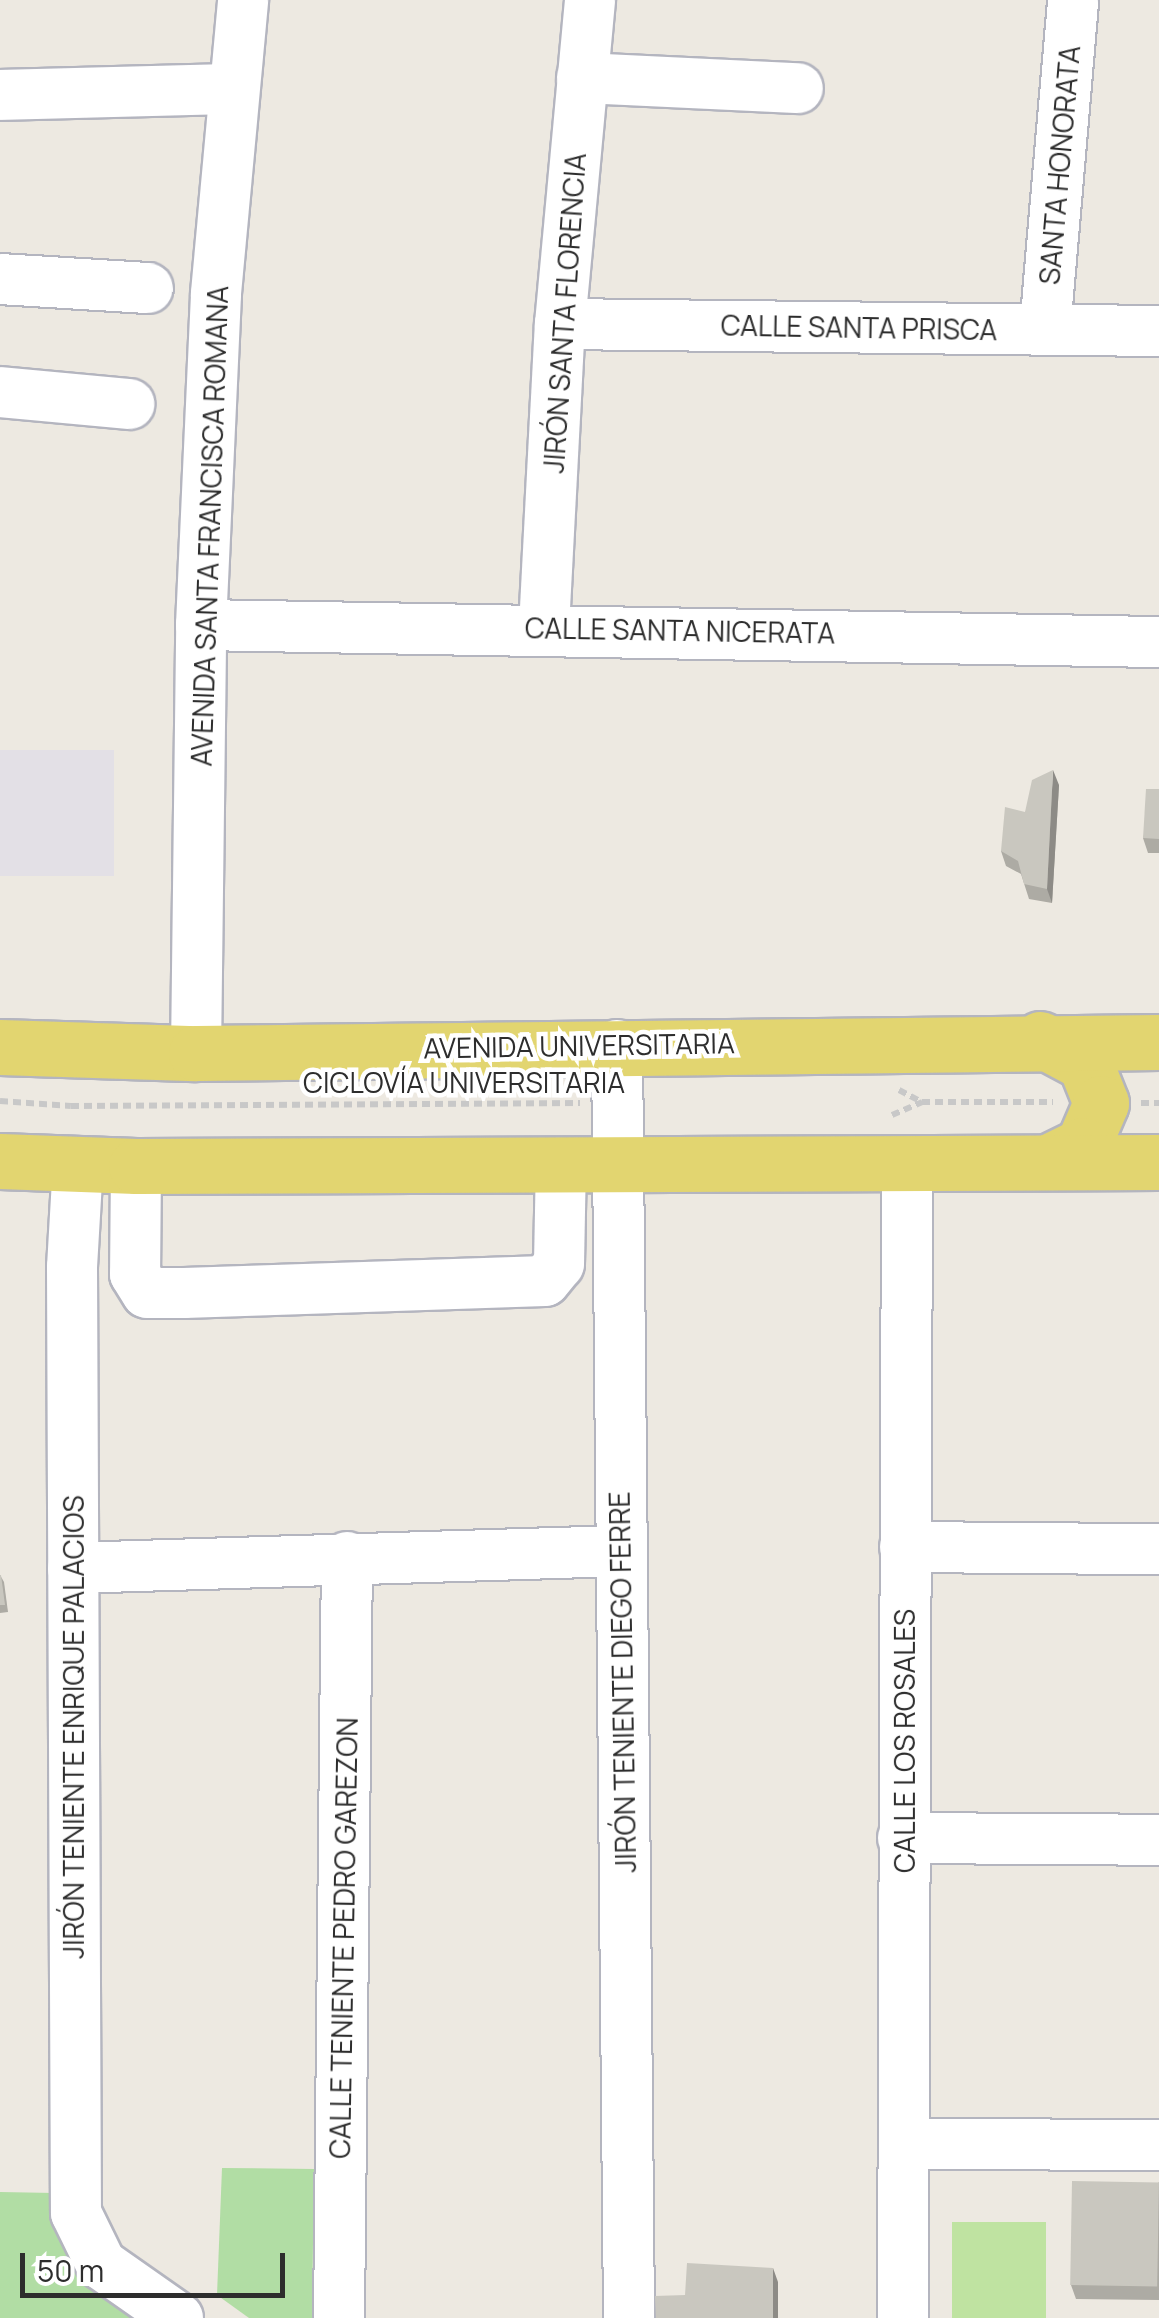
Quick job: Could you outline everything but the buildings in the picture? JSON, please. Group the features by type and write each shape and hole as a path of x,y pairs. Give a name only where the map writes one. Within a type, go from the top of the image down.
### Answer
{"main road":[{"path":"0,1021 91,1052"},
{"name":"AVENIDA UNIVERSITARIA","path":"0,1047 196,1053 1040,1039 1159,1042"},
{"path":"1040,1039 1085,1064 1101,1102 1083,1145 1052,1160"},
{"path":"0,1161 136,1166 1159,1162"}],"street":[{"name":"AVENIDA SANTA FRANCISCA ROMANA","path":"196,1053 201,625 233,89 243,0"},
{"name":"JIRÓN SANTA FLORENCIA","path":"544,626 560,324 590,0"},
{"name":"SANTA HONORATA","path":"1045,330 1073,0"},
{"path":"582,78 798,88"},
{"path":"0,94 233,89"},
{"path":"0,279 148,288"},
{"name":"CALLE SANTA PRISCA","path":"560,324 1159,331"},
{"path":"0,392 129,404"},
{"name":"CALLE SANTA NICERATA","path":"201,625 544,626 1159,642"},
{"name":"JIRÓN TENIENTE DIEGO FERRE","path":"617,1045 629,2318"},
{"name":"JIRÓN TENIENTE ENRIQUE PALACIOS","path":"78,1163 73,1568 75,2193 81,2232 117,2278 178,2318"},
{"path":"136,1166 135,1274 147,1292 544,1281 558,1264 561,1163"},
{"name":"CALLE LOS ROSALES","path":"902,2318 907,1163"},
{"path":"905,1548 1159,1549"},
{"path":"73,1568 619,1552"},
{"name":"CALLE TENIENTE PEDRO GAREZON","path":"340,2318 347,1557"},
{"path":"903,1838 1159,1840"},
{"path":"904,2144 1159,2145"}],"path":[{"name":"CICLOVÍA UNIVERSITARIA","path":"0,1100 72,1106 616,1103"},
{"path":"876,1115 896,1115 922,1102 1159,1103"}],"shaded area":[{"path":"0,750 114,750 114,876 0,876"}],"green space":[{"path":"222,2168 314,2169 312,2318 249,2318 217,2295"},
{"path":"0,2192 55,2193 84,2282 139,2318 0,2318"},
{"path":"952,2222 1046,2222 1046,2318 952,2318"}]}
